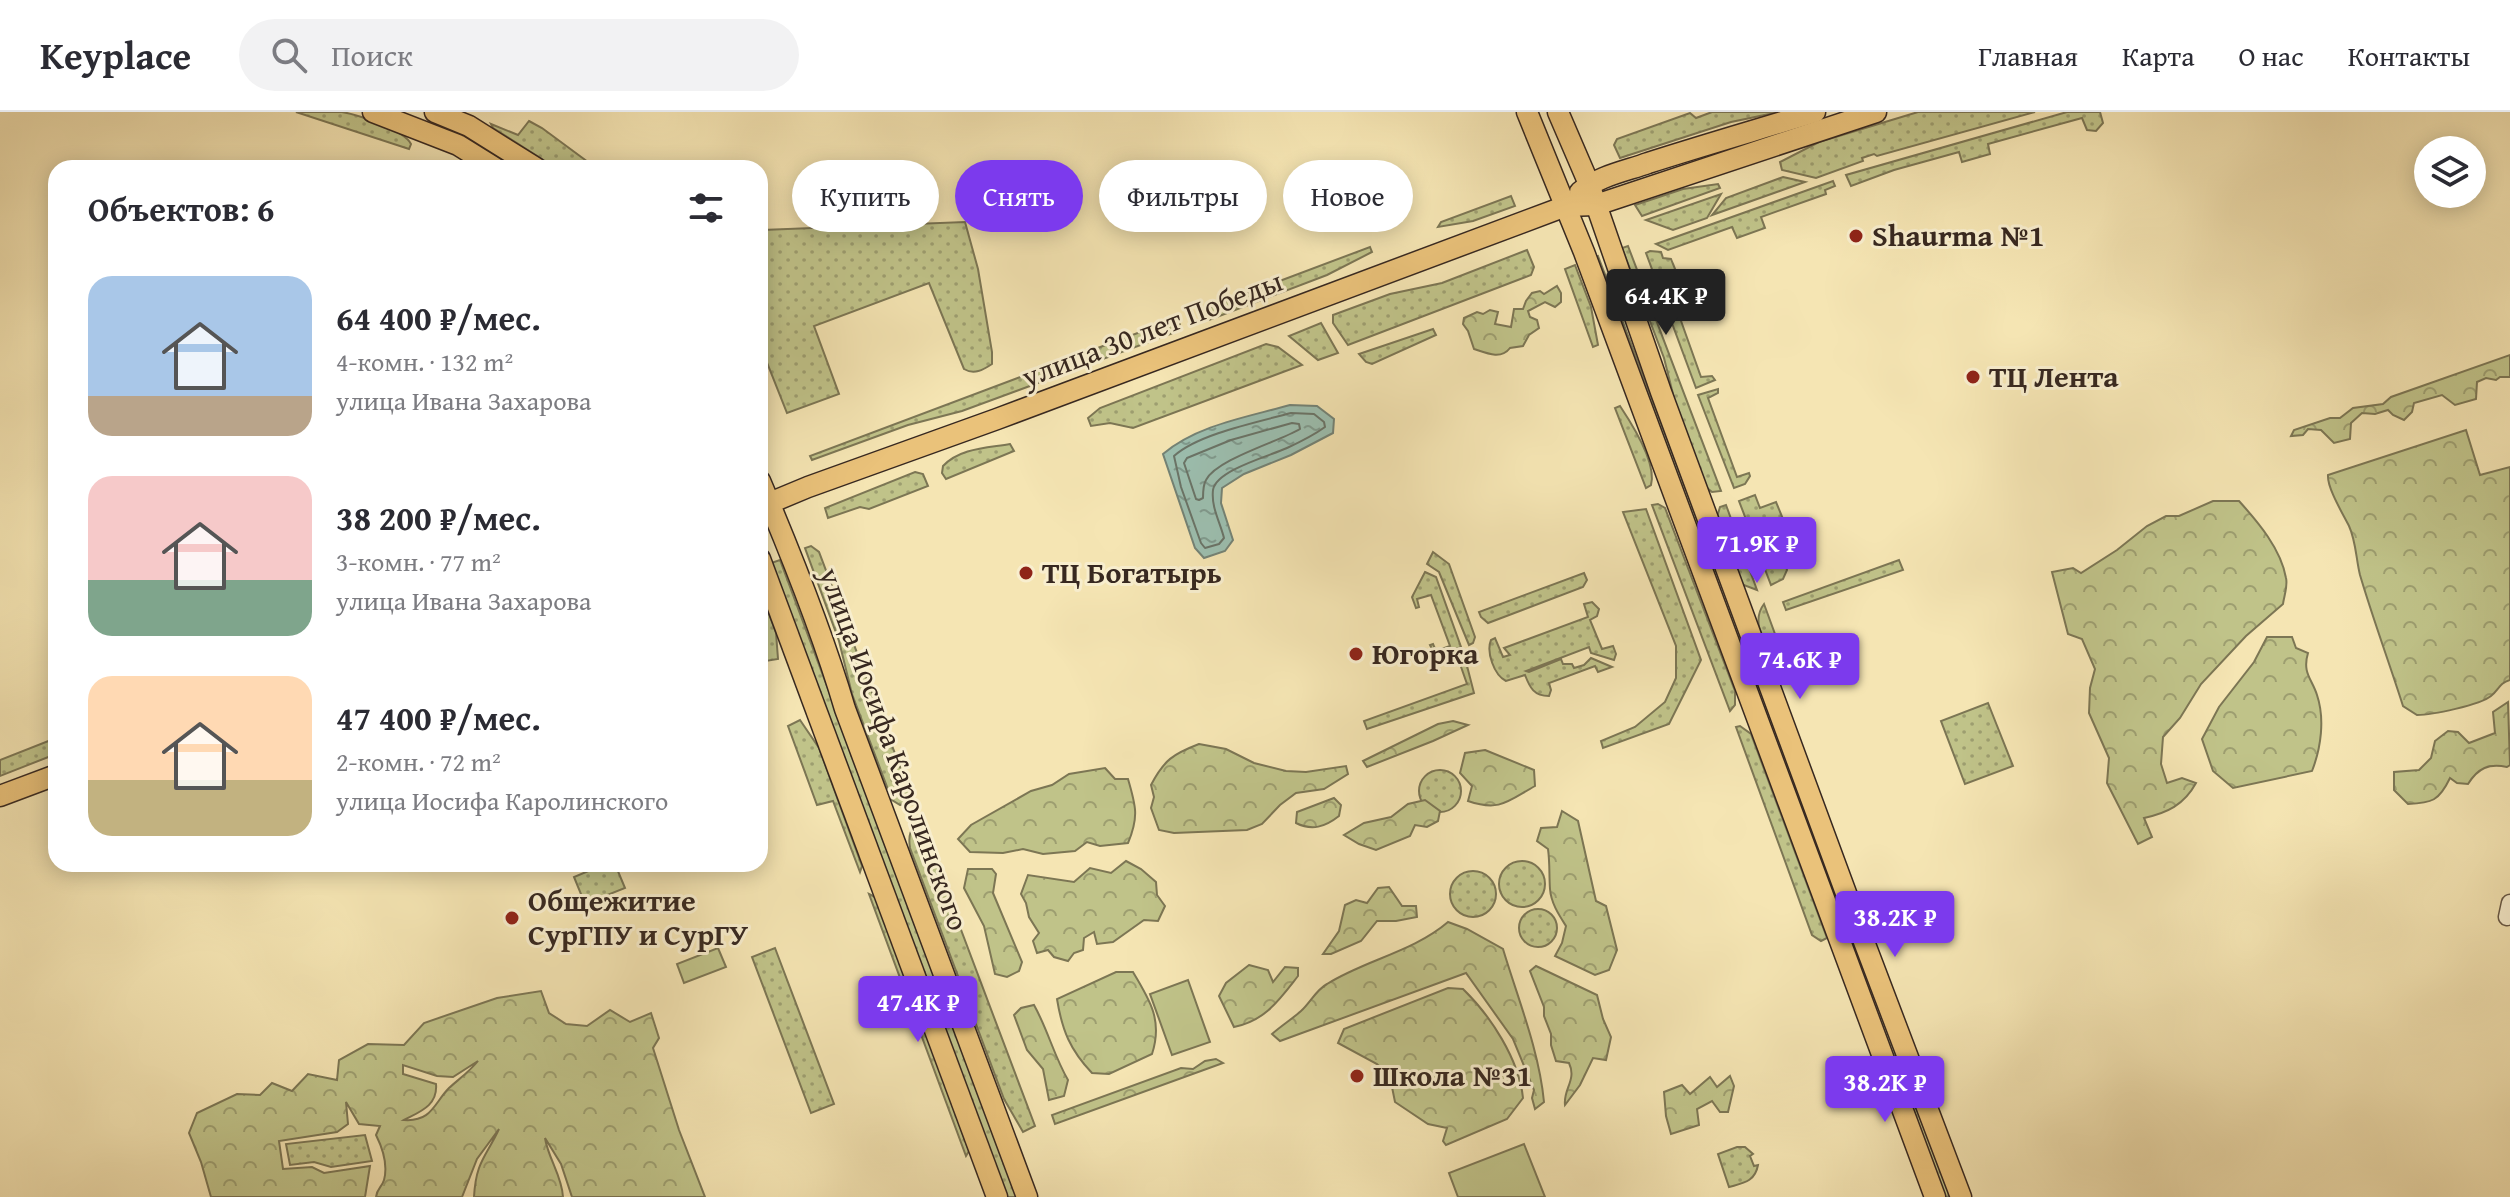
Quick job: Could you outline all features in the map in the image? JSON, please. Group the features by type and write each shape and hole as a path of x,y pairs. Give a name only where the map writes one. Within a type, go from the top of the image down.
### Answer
{"main road":[{"path":"373,112 458,145 482,160"},
{"path":"435,112 469,126 523,160"},
{"path":"1527,112 1566,206 1935,1197"},
{"path":"1558,112 1589,184 1666,406 1961,1197"},
{"name":"улица 30 лет Победы","path":"1566,206 1589,184 1737,134 1815,112"},
{"name":"улица 30 лет Победы","path":"768,504 1566,206 1596,205 1876,112"},
{"name":"улица Иосифа Каролинского","path":"768,512 829,655 845,709 1027,1197"},
{"name":"улица Иосифа Каролинского","path":"768,581 997,1197"},
{"path":"0,796 48,778"}],"green space":[{"path":"296,112 350,114 391,129 411,144 409,149"},
{"path":"1712,112 1779,112 1731,122 1620,158 1614,145 1617,139 1690,113 1696,118"},
{"path":"1918,112 2035,112 1877,156 1874,154 1816,178 1782,170 1780,162 1819,142"},
{"path":"2067,112 2100,112 2103,123 2096,131 2087,130 2082,118 1988,144 1990,154 1962,162 1959,152 1851,186 1846,175"},
{"path":"529,121 585,160 543,160 491,124 518,135"},
{"path":"1783,177 1805,182 1712,215 1726,198"},
{"path":"1833,181 1835,186 1825,190 1826,194 1761,217 1765,228 1737,238 1732,227 1668,250 1656,244"},
{"path":"1718,184 1720,188 1642,216 1635,205 1683,189"},
{"path":"1721,194 1707,218 1673,230 1646,220"},
{"path":"1511,196 1515,206 1473,221 1438,227 1441,222"},
{"path":"955,222 955,232 968,232 978,269 992,364 975,372 964,369 929,283 814,326 839,394 787,413 768,365 768,230 939,232 939,223"},
{"path":"1628,246 1721,491 1712,492 1706,487 1678,414 1664,358 1622,248"},
{"path":"1370,247 1372,252 1327,275 1209,320 1199,314 1205,309"},
{"path":"1527,250 1534,267 1531,275 1348,345 1333,323 1333,315 1390,294 1442,283"},
{"path":"1661,252 1663,258 1671,259 1677,280 1670,290 1701,377 1712,376 1715,380 1696,388 1646,253"},
{"path":"1598,256 1850,925 1844,927 1592,258"},
{"path":"1575,265 1591,307 1598,345 1593,347 1565,269"},
{"path":"1557,286 1561,302 1555,307 1545,302 1528,311 1530,317 1537,320 1539,328 1529,335 1523,346 1510,348 1498,355 1474,349 1463,324 1464,318 1490,310 1498,312 1495,324 1511,327 1514,309 1523,309 1532,293 1540,291 1544,294"},
{"path":"1179,320 1180,326 1176,332 962,411 908,425 812,460 810,456 1167,322"},
{"path":"1321,323 1338,353 1318,360 1289,336"},
{"path":"1433,329 1436,335 1372,364 1359,354"},
{"path":"1266,344 1278,347 1302,365 1133,428 1110,423 1091,426 1088,418 1100,408"},
{"path":"2510,355 2510,377 2496,380 2486,378 2477,382 2476,399 2455,405 2442,395 2414,403 2412,412 2404,420 2388,410 2375,414 2362,413 2351,423 2350,439 2334,443 2321,430 2308,429 2303,435 2291,436 2294,430 2330,418 2340,418 2353,408 2383,404 2391,397"},
{"path":"1718,389 1718,393 1708,398 1737,477 1749,473 1750,476 1745,484 1734,488 1698,395"},
{"path":"1620,406 1647,455 1652,476 1651,485 1646,488 1615,408"},
{"path":"2466,430 2480,475 2510,467 2510,680 2477,703 2417,715 2403,706 2360,575 2355,544 2328,475"},
{"path":"1010,444 1014,451 946,479 942,473 943,466 957,456"},
{"path":"915,472 923,474 928,486 869,509 860,507 828,518 825,508"},
{"path":"1755,495 1760,508 1776,502 1783,519 1772,524 1787,570 1783,579 1771,585 1739,501"},
{"path":"2213,501 2239,501 2268,536 2286,578 2283,604 2246,636 2201,684 2180,718 2163,737 2161,764 2167,783 2182,778 2196,783 2174,807 2144,818 2152,837 2138,844 2107,783 2109,758 2089,713 2095,669 2082,639 2068,634 2052,572 2073,568 2081,573 2147,526 2166,516 2179,516"},
{"path":"1652,505 1665,508 1735,691 1735,705 1730,711"},
{"path":"1726,505 1757,590 1741,584 1717,517 1720,507"},
{"path":"1646,509 1701,660 1669,724 1603,748 1601,741 1635,727 1665,702 1676,678 1676,646 1623,512"},
{"path":"811,546 819,552 914,804 900,805 892,800 852,694 839,641 805,548"},
{"path":"1433,552 1449,564 1475,637 1469,645 1439,572 1427,564"},
{"path":"780,560 1017,1197 1007,1197 771,563"},
{"path":"1899,560 1903,570 1786,610 1783,602"},
{"path":"1425,572 1436,577 1461,647 1436,657 1430,645 1433,644 1436,651 1450,646 1431,595 1417,599 1419,607 1416,608 1412,597"},
{"path":"1584,573 1587,580 1583,587 1488,623 1479,612"},
{"path":"1592,602 1599,609 1597,616 1590,620 1602,649 1613,646 1616,654 1614,660 1591,653 1589,647 1526,671 1561,659 1563,664 1572,664 1574,668 1584,665 1591,658 1612,667 1598,672 1595,666 1549,683 1549,696 1533,690 1525,675 1506,681 1498,674 1490,657 1491,640 1495,638 1503,657 1510,655 1504,648 1588,617 1584,604"},
{"path":"1764,604 1786,664 1773,662 1761,633 1759,618"},
{"path":"768,611 776,633 778,659 768,661"},
{"path":"2267,637 2292,637 2296,648 2308,653 2307,671 2321,714 2318,753 2312,771 2233,788 2213,771 2202,739 2219,707 2254,662"},
{"path":"1466,662 1474,693 1367,729 1364,721 1467,684 1460,664"},
{"path":"2508,702 2510,765 2484,768 2468,784 2457,783 2450,778 2438,796 2423,803 2408,804 2394,790 2394,772 2419,770 2431,758 2435,741 2448,731 2458,732 2469,743 2495,733 2493,712"},
{"path":"1988,703 2013,766 1965,784 1941,721"},
{"path":"800,720 819,748 862,866 860,872 833,801 817,805 788,726"},
{"path":"1453,721 1468,725 1367,767 1363,761 1438,724"},
{"path":"1740,726 1751,734 1827,938 1821,941 1812,935 1736,727"},
{"path":"48,741 48,757 0,776 0,760"},
{"path":"1199,744 1226,749 1254,763 1286,771 1306,772 1346,766 1348,774 1324,789 1296,793 1262,824 1247,830 1174,833 1159,830 1151,808 1154,797 1151,785 1170,759"},
{"path":"1485,750 1534,770 1535,786 1496,805 1468,801 1472,786 1460,773 1465,753"},
{"path":"1105,768 1115,779 1128,779 1135,811 1128,843 1100,846 1087,842 1075,851 1043,854 1023,849 1003,853 970,852 958,839 971,825 1031,791 1052,785 1069,774"},
{"path":"1440,770 1455,776 1461,791 1455,806 1440,812 1425,806 1419,791 1425,776"},
{"path":"1334,798 1341,805 1339,816 1334,820 1313,827 1296,823 1297,812"},
{"path":"1425,800 1440,811 1438,821 1427,827 1415,825 1410,836 1376,850 1344,835 1364,823 1391,817 1408,804"},
{"path":"1562,811 1578,821 1596,901 1606,906 1617,950 1609,970 1595,975 1555,956 1566,926 1551,894 1548,849 1537,841 1541,828 1557,827"},
{"path":"920,821 1035,1126 1023,1132 1004,1099 910,848 910,833"},
{"path":"1126,861 1156,882 1157,895 1165,906 1158,921 1144,920 1113,942 1097,944 1094,932 1084,938 1083,950 1074,953 1068,961 1054,957 1048,950 1037,953 1033,941 1039,933 1021,894 1028,875 1074,882 1090,868 1111,873"},
{"path":"1522,861 1538,868 1545,884 1538,900 1522,907 1506,900 1499,884 1506,868"},
{"path":"968,869 992,869 996,874 993,893 1022,962 1019,971 1007,977 995,974 984,926 964,888"},
{"path":"1473,871 1489,878 1496,894 1489,910 1473,917 1457,910 1450,894 1457,878"},
{"path":"586,872 618,872 625,888 585,904 574,877"},
{"path":"1389,887 1402,906 1416,906 1417,917 1377,921 1361,941 1331,954 1323,954 1339,931 1345,905 1356,900 1367,903 1378,888"},
{"path":"869,894 877,898 969,1151 966,1156"},
{"path":"1538,909 1551,915 1557,928 1551,941 1538,947 1525,941 1519,928 1525,915"},
{"path":"1448,922 1503,949 1538,1063 1544,1102 1535,1109 1532,1098 1534,1090 1513,1039 1466,973 1280,1041 1272,1034 1301,1011 1327,984 1420,941"},
{"path":"1856,943 1950,1197 1944,1197 1850,945"},
{"path":"718,948 726,967 684,983 677,964"},
{"path":"775,948 834,1104 811,1113 752,957"},
{"path":"1249,965 1268,970 1273,982 1285,967 1298,968 1298,976 1263,1015 1234,1027 1219,996 1226,983"},
{"path":"1536,966 1597,995 1611,1037 1606,1060 1593,1058 1580,1085 1565,1105 1571,1069 1569,1063 1556,1061 1544,1007 1530,971"},
{"path":"1116,972 1133,972 1145,992 1155,1021 1155,1042 1152,1054 1109,1074 1092,1073 1068,1039 1057,999"},
{"path":"1188,980 1210,1042 1172,1055 1150,994"},
{"path":"1448,988 1463,989 1493,1025 1516,1068 1523,1098 1507,1119 1446,1145 1443,1141 1447,1128 1428,1124 1395,1102 1390,1077 1377,1064 1338,1043 1344,1029"},
{"path":"541,991 549,1013 566,1024 587,1026 610,1010 630,1022 651,1013 659,1038 653,1048 679,1130 705,1197 572,1197 561,1164 545,1138 563,1197 474,1197 479,1167 499,1129 477,1159 462,1197 376,1197 385,1174 384,1156 376,1135 380,1126 359,1124 346,1102 348,1124 337,1132 279,1141 283,1169 312,1167 324,1173 370,1166 365,1197 211,1197 189,1133 197,1113 237,1094 260,1095 272,1083 292,1091 308,1074 337,1080 339,1060 368,1044 404,1045 424,1023 497,998","holes":["478,1061 449,1088 427,1115 404,1120 431,1103 436,1084 403,1074 403,1065 437,1076 453,1077"]},
{"path":"1034,1005 1068,1080 1064,1096 1049,1100 1043,1069 1027,1050 1014,1015 1021,1008"},
{"path":"1216,1059 1223,1063 1055,1124 1052,1115 1181,1068 1193,1069 1205,1061"},
{"path":"1730,1076 1734,1086 1728,1112 1720,1112 1712,1101 1697,1109 1699,1125 1671,1134 1664,1092 1682,1085 1690,1094 1710,1077 1717,1087"},
{"path":"365,1135 372,1161 331,1167 314,1162 290,1165 286,1144"},
{"path":"1524,1144 1545,1197 1458,1197 1449,1173"},
{"path":"1745,1147 1753,1154 1750,1156 1754,1166 1758,1165 1751,1178 1729,1187 1718,1154"}],"water":[{"path":"1290,405 1317,406 1334,419 1333,433 1291,455 1244,474 1222,488 1221,503 1233,540 1225,551 1204,558 1195,548 1163,454 1207,429"}],"place":[{"name":"Shaurma №1","path":"1856,236"},
{"name":"ТЦ Лента","path":"1973,377"},
{"name":"ТЦ Богатырь","path":"1026,573"},
{"name":"Югорка","path":"1356,654"},
{"name":"Общежитие СурГПУ и СурГУ","path":"512,918"},
{"name":"Школа №31","path":"1357,1076"}]}
